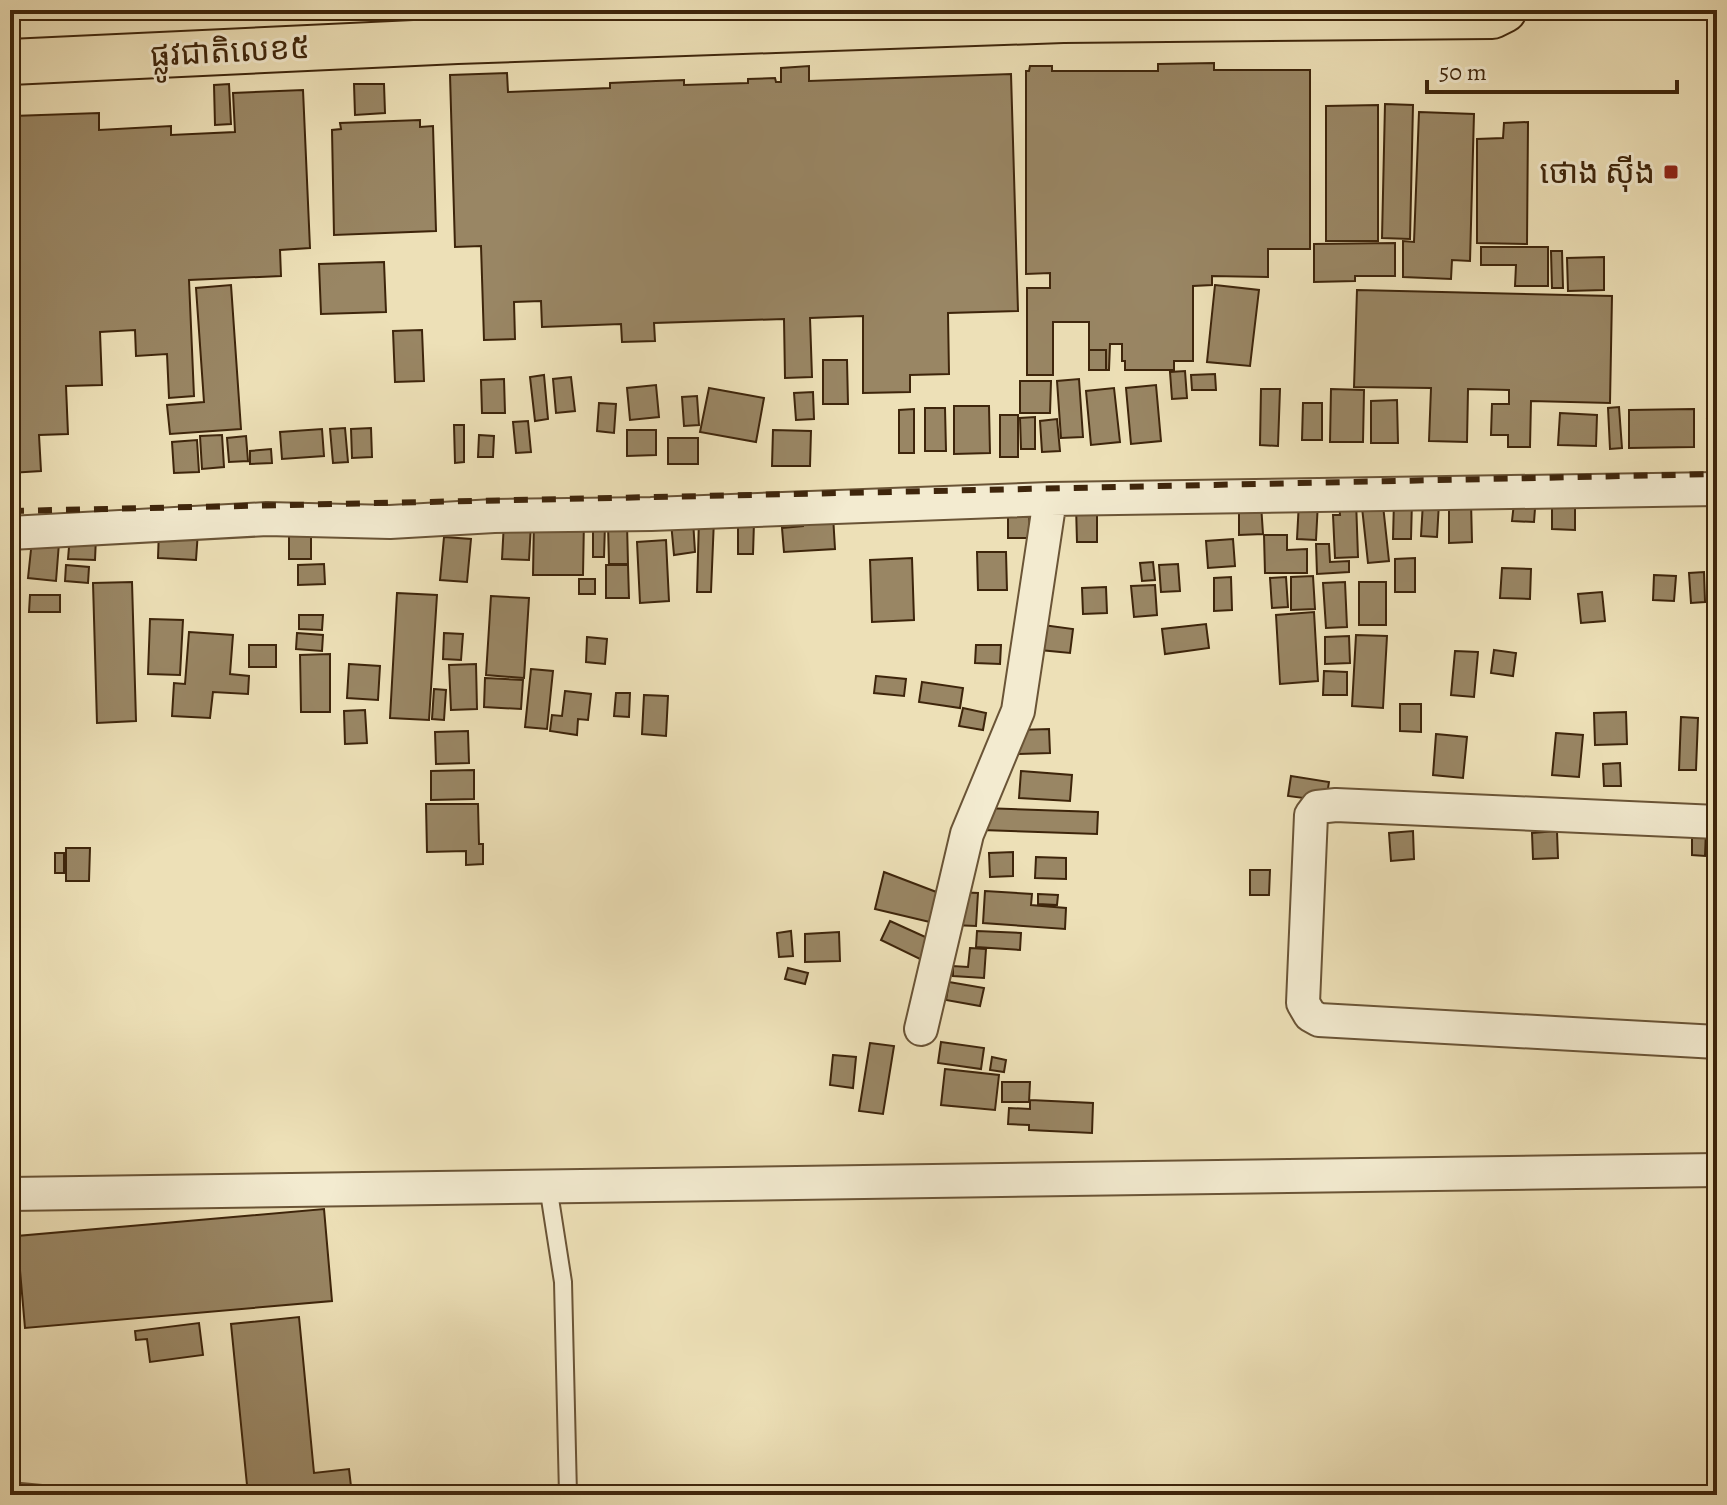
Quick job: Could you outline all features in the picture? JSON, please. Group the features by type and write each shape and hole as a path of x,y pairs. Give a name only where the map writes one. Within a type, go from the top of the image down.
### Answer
{"highway":[{"name":"ផ្លូវជាតិលេខ៥","path":"10,62 457,41 1063,20 1492,16 1504,10"}],"street":[{"path":"10,533 267,519 390,522 1050,499 1717,489"},
{"path":"921,1029 967,834 1018,711 1050,499"},
{"path":"1717,822 1317,807 1311,815 1303,1003 1310,1015 1319,1020 1717,1042"},
{"path":"10,1194 1717,1170"}],"lane":[{"path":"548,1186 563,1282 568,1495"},
{"path":"10,1491 52,1495"}],"building":[{"path":"1214,63 1214,70 1310,70 1310,249 1268,249 1268,277 1212,276 1212,285 1193,286 1193,361 1174,361 1174,370 1125,370 1122,344 1110,344 1109,370 1089,370 1089,322 1053,322 1053,375 1027,375 1027,288 1050,288 1050,273 1026,274 1026,71 1030,66 1052,66 1052,71 1158,71 1158,64"},
{"path":"809,66 809,81 1011,74 1018,311 948,313 949,374 910,375 910,392 863,393 863,316 810,318 812,377 785,378 784,319 654,323 655,341 622,342 621,324 542,327 541,301 514,302 515,339 484,340 481,246 455,247 450,75 507,73 508,92 610,88 610,83 656,81 684,80 684,85 748,83 748,79 775,78 776,82 781,82 781,68"},
{"path":"229,84 231,124 215,125 214,85"},
{"path":"354,84 384,84 385,113 355,115"},
{"path":"303,90 310,248 280,250 281,276 189,280 194,396 169,398 167,354 136,356 135,330 100,332 102,385 66,386 68,434 39,435 41,471 10,473 10,133 13,133 13,116 99,113 99,130 171,126 171,135 235,132 233,93"},
{"path":"1385,104 1413,105 1410,239 1382,238"},
{"path":"1378,105 1378,241 1326,241 1326,106"},
{"path":"1419,112 1474,114 1470,261 1452,260 1451,279 1403,277 1403,241 1414,242"},
{"path":"420,120 420,127 433,126 436,231 334,235 332,130 341,129 340,123"},
{"path":"1528,122 1527,244 1477,243 1477,139 1503,138 1504,123"},
{"path":"1395,243 1395,276 1355,276 1355,281 1314,282 1314,244"},
{"path":"1481,247 1548,247 1548,286 1515,286 1516,265 1481,265"},
{"path":"1551,251 1562,251 1563,288 1552,288"},
{"path":"1604,257 1604,290 1568,291 1567,258"},
{"path":"384,262 386,312 321,314 319,264"},
{"path":"231,285 241,429 170,434 167,405 204,402 196,288"},
{"path":"1215,285 1259,290 1250,366 1207,362"},
{"path":"1357,290 1612,296 1610,403 1531,401 1530,447 1508,447 1508,435 1491,435 1492,404 1509,404 1509,390 1468,389 1467,442 1429,441 1431,388 1354,387"},
{"path":"422,330 424,381 395,382 393,331"},
{"path":"1089,350 1106,350 1106,370 1089,370"},
{"path":"823,360 847,360 848,404 823,404"},
{"path":"1185,371 1187,398 1172,399 1170,372"},
{"path":"1215,374 1216,390 1192,390 1191,375"},
{"path":"544,375 548,419 535,421 530,377"},
{"path":"571,377 575,411 556,413 553,379"},
{"path":"504,379 505,413 482,413 481,380"},
{"path":"1079,379 1083,437 1061,438 1057,381"},
{"path":"1020,381 1051,381 1050,413 1020,413"},
{"path":"656,385 659,417 630,420 627,388"},
{"path":"1156,385 1161,441 1131,444 1126,388"},
{"path":"709,388 764,398 756,442 700,432"},
{"path":"1114,388 1120,442 1091,445 1086,391"},
{"path":"1261,389 1280,389 1278,446 1260,445"},
{"path":"1331,389 1364,390 1363,442 1330,442"},
{"path":"813,392 814,419 796,420 794,393"},
{"path":"697,396 699,425 684,426 682,397"},
{"path":"1397,400 1398,443 1371,443 1371,401"},
{"path":"599,403 616,404 614,433 597,431"},
{"path":"1303,403 1322,403 1322,440 1302,440"},
{"path":"954,406 989,406 990,453 954,454"},
{"path":"1619,407 1622,448 1610,449 1608,408"},
{"path":"925,408 945,408 946,451 925,451"},
{"path":"914,409 914,453 899,453 899,410"},
{"path":"1694,409 1694,447 1629,448 1629,410"},
{"path":"1560,413 1597,415 1596,446 1558,445"},
{"path":"1000,415 1018,415 1018,457 1000,457"},
{"path":"1035,417 1035,449 1021,449 1020,418"},
{"path":"1717,418 1717,442 1710,443 1707,419"},
{"path":"1057,419 1060,451 1042,452 1040,421"},
{"path":"528,421 531,452 516,453 513,422"},
{"path":"454,425 464,425 464,462 455,463"},
{"path":"345,428 348,462 333,463 330,429"},
{"path":"371,428 372,457 352,458 351,429"},
{"path":"322,429 324,456 282,459 280,432"},
{"path":"627,430 656,430 656,455 627,456"},
{"path":"773,430 811,431 810,466 772,466"},
{"path":"222,435 224,467 202,469 200,436"},
{"path":"479,435 494,436 493,457 478,457"},
{"path":"246,436 248,461 229,462 227,438"},
{"path":"668,438 698,438 698,464 668,464"},
{"path":"197,440 199,472 174,473 172,442"},
{"path":"271,449 272,463 250,464 250,451"},
{"path":"1515,494 1536,495 1534,522 1512,521"},
{"path":"1552,495 1575,495 1575,530 1552,529"},
{"path":"1382,496 1389,561 1368,563 1361,498"},
{"path":"1339,500 1356,500 1358,557 1335,558 1333,515 1340,515"},
{"path":"1394,500 1412,500 1411,539 1393,539"},
{"path":"1299,501 1318,502 1316,540 1297,539"},
{"path":"1471,501 1472,542 1449,543 1449,502"},
{"path":"1423,502 1439,503 1437,537 1421,536"},
{"path":"1261,504 1263,534 1239,535 1239,505"},
{"path":"1008,506 1029,506 1030,538 1008,538"},
{"path":"1076,506 1097,506 1097,542 1077,542"},
{"path":"833,515 835,549 784,552 782,528 803,526 803,517"},
{"path":"699,518 714,519 711,592 697,592"},
{"path":"534,519 584,520 583,575 533,575"},
{"path":"693,520 695,552 674,555 671,522"},
{"path":"738,521 754,522 753,554 738,554"},
{"path":"504,522 531,524 529,560 502,559"},
{"path":"593,524 605,524 604,557 593,557"},
{"path":"608,524 627,524 628,564 609,564"},
{"path":"159,529 198,531 196,560 158,558"},
{"path":"289,531 311,531 311,559 289,559"},
{"path":"70,535 96,537 95,560 68,559"},
{"path":"1264,535 1287,535 1287,550 1307,549 1307,573 1265,573"},
{"path":"444,537 471,539 467,582 440,580"},
{"path":"1233,539 1235,566 1208,568 1206,541"},
{"path":"32,540 59,543 56,581 28,578"},
{"path":"666,540 669,601 640,603 637,542"},
{"path":"1316,544 1329,544 1330,562 1349,561 1349,572 1317,574"},
{"path":"977,552 1006,552 1007,590 978,590"},
{"path":"912,558 914,620 872,622 870,560"},
{"path":"1415,558 1415,592 1395,592 1395,559"},
{"path":"1153,562 1155,580 1142,581 1140,563"},
{"path":"324,564 325,584 298,585 298,565"},
{"path":"1178,564 1180,591 1161,592 1159,565"},
{"path":"66,565 89,567 88,583 65,581"},
{"path":"606,565 628,565 629,598 606,598"},
{"path":"1502,568 1531,569 1530,599 1500,598"},
{"path":"1704,572 1705,602 1691,603 1689,573"},
{"path":"1654,575 1676,576 1674,601 1653,600"},
{"path":"1313,576 1315,609 1291,610 1291,577"},
{"path":"1231,577 1232,610 1214,611 1214,578"},
{"path":"1286,577 1288,607 1272,608 1270,578"},
{"path":"579,579 595,579 595,594 579,594"},
{"path":"132,582 136,721 97,723 93,583"},
{"path":"1345,582 1347,627 1326,628 1323,583"},
{"path":"1359,582 1386,582 1386,625 1359,625"},
{"path":"1155,585 1157,615 1134,617 1131,586"},
{"path":"1106,587 1107,613 1083,614 1082,588"},
{"path":"1602,592 1605,621 1581,623 1578,594"},
{"path":"397,593 437,595 429,720 390,718"},
{"path":"30,595 60,595 60,612 29,612"},
{"path":"491,596 529,598 524,678 486,675"},
{"path":"1314,612 1318,681 1280,684 1276,615"},
{"path":"299,615 323,615 322,630 299,629"},
{"path":"150,619 183,620 180,675 148,674"},
{"path":"1206,624 1209,648 1165,654 1162,629"},
{"path":"1043,625 1073,629 1070,653 1040,650"},
{"path":"189,632 233,635 230,674 249,676 248,694 213,692 210,718 172,716 174,683 185,684"},
{"path":"297,633 323,635 322,651 296,649"},
{"path":"444,633 463,634 461,660 443,659"},
{"path":"1356,635 1387,636 1383,708 1352,706"},
{"path":"1349,636 1350,663 1325,664 1325,637"},
{"path":"587,637 607,639 605,664 586,662"},
{"path":"249,645 276,645 276,667 249,667"},
{"path":"976,645 1001,645 1000,664 975,663"},
{"path":"1494,650 1516,653 1513,676 1491,673"},
{"path":"1455,651 1478,652 1474,697 1451,695"},
{"path":"330,654 330,712 301,712 300,655"},
{"path":"349,664 380,666 378,700 347,698"},
{"path":"476,664 477,709 451,710 449,665"},
{"path":"531,669 553,671 547,729 525,727"},
{"path":"1324,671 1347,672 1347,695 1323,695"},
{"path":"876,676 906,679 904,696 874,693"},
{"path":"485,678 523,680 521,709 484,707"},
{"path":"922,682 963,688 960,708 919,702"},
{"path":"434,689 446,690 444,720 432,719"},
{"path":"565,691 591,694 588,720 578,719 577,735 550,731 552,715 562,716"},
{"path":"616,693 630,693 629,717 614,716"},
{"path":"644,695 668,696 666,736 642,734"},
{"path":"1400,704 1421,704 1421,732 1400,731"},
{"path":"963,708 986,713 983,730 959,726"},
{"path":"365,710 367,743 345,744 344,711"},
{"path":"1626,712 1627,744 1595,745 1594,713"},
{"path":"1681,717 1698,718 1696,770 1679,770"},
{"path":"1049,729 1050,753 1019,754 1018,730"},
{"path":"468,731 469,763 436,764 435,732"},
{"path":"1556,733 1583,735 1579,777 1552,775"},
{"path":"1436,734 1467,737 1463,778 1433,775"},
{"path":"1620,763 1621,786 1604,786 1603,764"},
{"path":"474,770 474,799 431,800 431,771"},
{"path":"1021,771 1072,775 1070,801 1019,798"},
{"path":"1291,776 1329,782 1326,801 1288,796"},
{"path":"426,804 478,804 483,864 466,865 466,851 427,852"},
{"path":"983,808 1098,812 1097,834 982,830"},
{"path":"1692,830 1706,830 1705,856 1692,855"},
{"path":"1413,831 1414,859 1391,861 1389,833"},
{"path":"1557,831 1558,858 1533,859 1532,833"},
{"path":"66,848 90,848 89,881 66,881"},
{"path":"1013,852 1013,876 990,877 989,853"},
{"path":"55,853 64,853 64,873 55,873"},
{"path":"1036,857 1066,858 1066,879 1035,878"},
{"path":"1250,870 1270,870 1269,895 1250,895"},
{"path":"884,872 939,893 934,923 875,909"},
{"path":"985,891 1032,894 1031,905 1066,908 1065,929 983,923"},
{"path":"955,892 978,893 976,926 953,925"},
{"path":"1038,894 1058,895 1057,905 1038,904"},
{"path":"890,921 932,940 922,960 881,940"},
{"path":"791,931 793,956 779,957 777,933"},
{"path":"977,931 1021,933 1020,950 976,947"},
{"path":"839,932 840,961 805,962 805,934"},
{"path":"970,948 986,949 984,978 953,976 953,966 968,967"},
{"path":"788,968 808,973 805,984 785,979"},
{"path":"949,982 984,988 980,1006 946,1000"},
{"path":"941,1042 984,1048 981,1069 938,1063"},
{"path":"870,1043 894,1046 883,1114 859,1111"},
{"path":"833,1055 856,1057 853,1088 830,1085"},
{"path":"992,1057 1006,1060 1004,1072 990,1070"},
{"path":"945,1069 999,1075 995,1110 941,1105"},
{"path":"1002,1082 1030,1082 1029,1102 1002,1102"},
{"path":"1030,1100 1093,1103 1092,1133 1029,1130 1029,1125 1008,1124 1009,1108 1030,1109"},
{"path":"324,1209 332,1301 25,1328 17,1236"},
{"path":"299,1317 314,1473 349,1469 352,1495 248,1495 231,1324"},
{"path":"199,1323 203,1355 150,1362 147,1339 136,1340 135,1331"}],"railway":[{"path":"10,511 1717,474"}],"place":[{"name":"ថោង ស៊ីង","path":"1671,172"}]}
